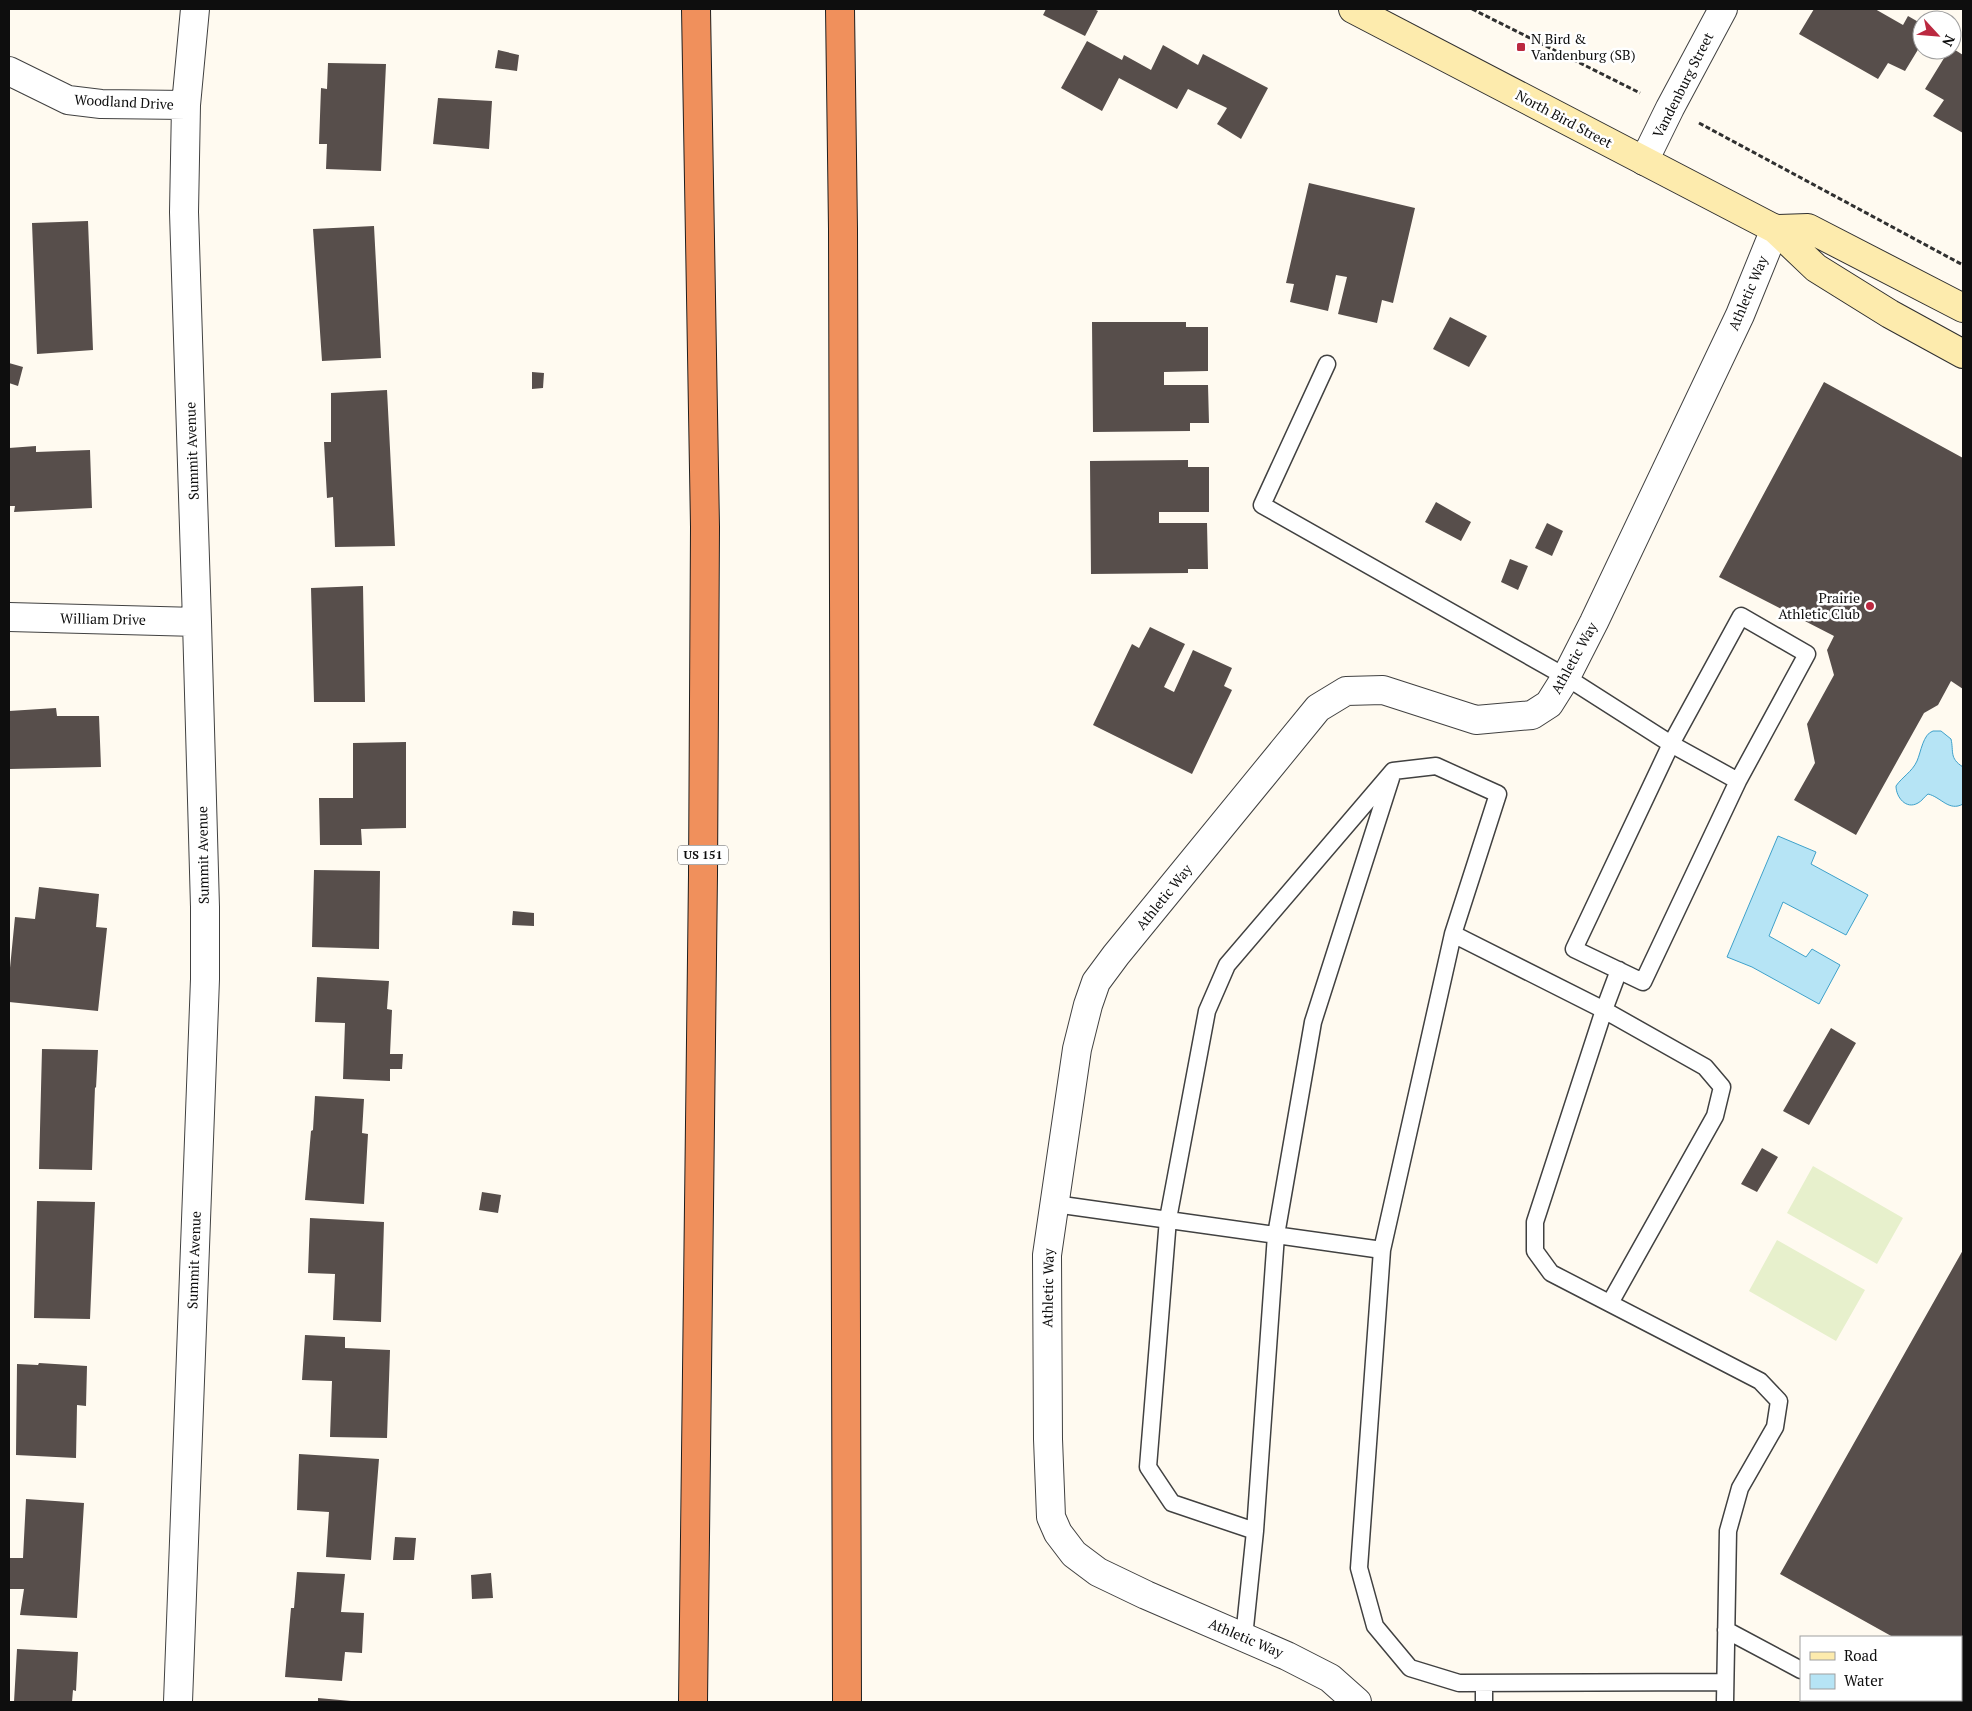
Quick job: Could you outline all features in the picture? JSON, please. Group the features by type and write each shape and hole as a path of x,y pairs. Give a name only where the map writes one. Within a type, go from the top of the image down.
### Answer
{"highway":[{"name":"US 151","path":"693,1702 705,527 696,9"},
{"path":"840,9 843,239 847,1702"}],"street":[{"name":"Summit Avenue","path":"178,1702 205,979 198,622 184,212 186,105 195,9"},
{"name":"North Bird Street","path":"1353,9 1775,229 1816,268 1890,314 1963,354"},
{"name":"Vandenburg Street","path":"1644,161 1723,9"},
{"name":"Woodland Drive","path":"9,71 68,100 101,104 186,105"},
{"name":"North Bird Street","path":"1775,229 1808,228 1963,308"},
{"name":"Athletic Way","path":"1357,1702 1330,1678 1287,1656 1146,1595 1098,1572 1074,1554 1058,1533 1051,1517 1048,1439 1047,1255 1077,1049 1088,1004 1096,982 1122,948 1318,708 1346,691 1383,690 1476,720 1532,715 1549,704 1566,677 1598,613 1740,315 1775,229"},
{"name":"William Drive","path":"9,617 198,622"}],"lane":[{"path":"1327,364 1262,505 1566,677 1671,744 1738,781"},
{"path":"1741,616 1807,654 1738,781 1643,982 1574,950 1671,744 1741,616"},
{"path":"1255,1531 1172,1503 1148,1467 1168,1220 1208,1011 1227,965 1393,771 1436,766 1498,794 1454,934 1382,1250 1359,1568 1375,1626 1410,1668 1459,1683 1725,1682"},
{"path":"1244,1637 1255,1531 1276,1235 1313,1022 1393,771"},
{"path":"1454,934 1604,1010 1704,1067 1722,1088 1715,1116 1610,1303"},
{"path":"1619,970 1604,1010 1535,1222 1535,1251 1552,1273 1760,1381 1779,1401 1775,1427 1740,1488 1728,1531 1725,1702"},
{"path":"1055,1204 1382,1250"},
{"path":"1726,1630 1800,1669"},
{"path":"1484,1683 1484,1702"}],"path":[{"path":"1472,9 1670,108 1963,265"}],"green space":[{"path":"1813,1166 1903,1218 1877,1264 1787,1213"},
{"path":"1777,1240 1865,1290 1836,1341 1749,1291"}],"water":[{"path":"1933,731 1941,731 1951,739 1954,758 1963,767 1963,804 1958,806 1949,805 1928,794 1914,805 1906,804 1902,801 1896,790 1896,786 1915,765 1925,739"},
{"path":"1778,836 1816,852 1811,864 1868,895 1846,935 1783,902 1769,936 1806,957 1812,949 1840,965 1819,1004 1752,967 1727,957"}],"building":[{"path":"1046,9 1094,9 1098,11 1085,36 1043,15"},
{"path":"1814,9 1875,9 1903,25 1908,16 1912,18 1912,59 1905,71 1888,63 1878,79 1799,34"},
{"path":"1087,41 1122,60 1124,55 1151,70 1163,45 1198,65 1203,54 1268,88 1241,139 1217,124 1227,108 1188,89 1177,109 1119,78 1102,111 1061,88"},
{"path":"498,50 519,55 517,71 495,68"},
{"path":"1963,55 1963,133 1933,116 1944,100 1925,89 1943,60 1962,60"},
{"path":"328,63 386,64 381,171 326,169 327,144 319,144 321,88 327,89"},
{"path":"438,98 492,101 489,149 433,144"},
{"path":"1309,183 1415,208 1393,303 1382,300 1377,323 1338,314 1347,277 1336,275 1328,311 1290,302 1294,284 1286,283"},
{"path":"88,221 93,350 37,354 32,223"},
{"path":"374,226 381,358 322,361 313,229"},
{"path":"1450,317 1487,336 1469,367 1433,349"},
{"path":"1092,322 1186,322 1186,327 1208,327 1208,371 1164,372 1164,385 1208,385 1209,423 1190,423 1190,431 1093,432"},
{"path":"9,363 23,367 18,386 9,383"},
{"path":"532,372 544,373 543,388 532,389"},
{"name":"Prairie Athletic Club","path":"1824,382 1963,458 1963,689 1951,681 1938,705 1924,713 1856,835 1794,800 1815,763 1807,724 1834,675 1827,650 1834,636 1719,577"},
{"path":"387,390 395,546 335,547 333,497 327,498 324,442 331,442 331,393"},
{"path":"36,446 36,452 90,450 92,508 14,512 15,506 9,506 9,448"},
{"path":"1188,460 1188,467 1209,467 1209,512 1159,512 1159,523 1207,523 1208,569 1188,569 1188,573 1091,574 1090,461"},
{"path":"1436,502 1471,522 1461,541 1425,522"},
{"path":"1547,523 1563,531 1552,556 1535,548"},
{"path":"1510,559 1528,566 1518,590 1501,582"},
{"path":"363,586 365,702 314,702 311,588"},
{"path":"1150,627 1185,644 1164,687 1174,692 1193,650 1232,668 1224,686 1232,690 1192,774 1093,725 1132,644 1139,648"},
{"path":"56,708 57,716 99,716 101,767 9,769 9,711"},
{"path":"406,742 406,828 361,829 362,845 320,845 319,798 353,798 353,743"},
{"path":"314,870 380,871 379,949 312,947"},
{"path":"39,887 99,894 96,927 107,928 98,1011 9,1002 9,978 15,917 35,919"},
{"path":"513,911 534,913 534,926 512,925"},
{"path":"317,977 389,981 387,1009 392,1010 390,1054 403,1054 402,1069 390,1069 390,1081 343,1079 345,1023 315,1022"},
{"path":"1831,1028 1856,1043 1809,1125 1783,1111"},
{"path":"42,1049 98,1050 92,1170 39,1169"},
{"path":"315,1096 364,1099 362,1133 368,1134 364,1204 305,1200"},
{"path":"1762,1148 1778,1157 1757,1192 1741,1184"},
{"path":"482,1192 501,1195 498,1213 479,1210"},
{"path":"37,1201 95,1202 90,1319 34,1318"},
{"path":"310,1218 384,1222 381,1322 333,1320 335,1274 308,1273"},
{"path":"1963,1250 1963,1676 1962,1636 1891,1636 1780,1574"},
{"path":"305,1335 345,1337 345,1348 390,1350 387,1438 330,1437 332,1381 302,1380"},
{"path":"39,1363 87,1366 86,1406 77,1405 76,1458 16,1455 17,1364 38,1365"},
{"path":"299,1454 379,1459 371,1560 326,1557 329,1512 297,1510"},
{"path":"26,1499 84,1503 77,1618 20,1615 24,1589 9,1589 9,1558 23,1558"},
{"path":"395,1537 416,1538 414,1560 393,1560"},
{"path":"297,1572 345,1574 341,1612 364,1613 362,1653 345,1652 342,1681 285,1677 291,1608 294,1608"},
{"path":"491,1573 493,1598 472,1599 471,1575"},
{"path":"17,1649 78,1652 76,1691 73,1690 72,1702 14,1702"},
{"path":"318,1698 351,1701 351,1702 318,1702"}],"place":[{"name":"N Bird & Vandenburg (SB)","path":"1521,47"},
{"name":"Prairie Athletic Club","path":"1870,606"}]}
